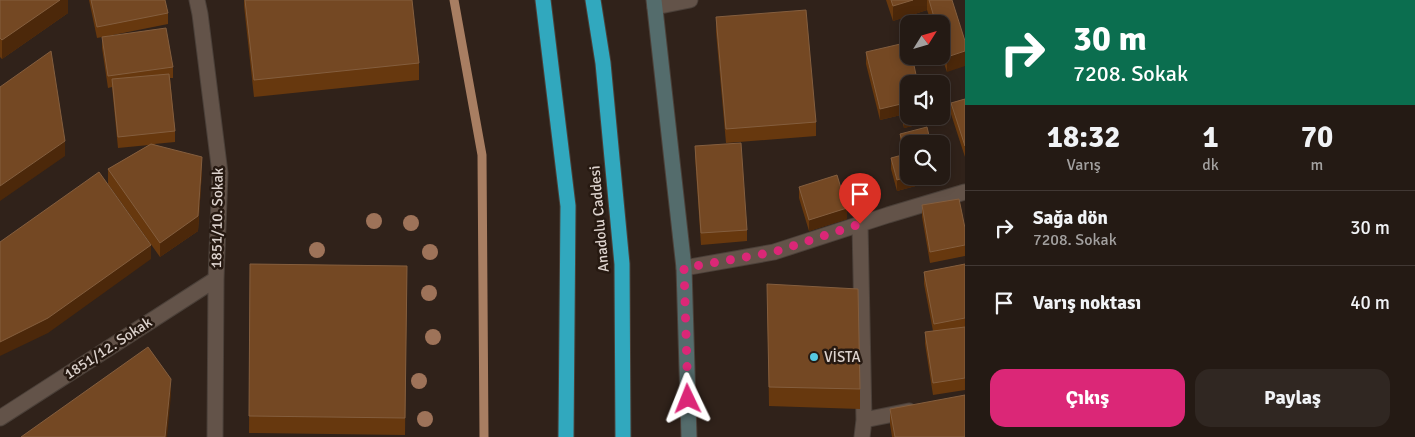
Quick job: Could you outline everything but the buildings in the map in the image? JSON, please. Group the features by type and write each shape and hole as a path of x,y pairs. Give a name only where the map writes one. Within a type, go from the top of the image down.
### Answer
{"highway":[{"name":"Anadolu Caddesi","path":"543,0 568,206 566,437"},
{"name":"Anadolu Caddesi","path":"593,0 603,63 622,264 623,437"}],"street":[{"name":"1851/10. Sokak","path":"197,0 220,173 216,279 215,437"},
{"path":"689,437 684,268 655,4 690,0"},
{"path":"684,268 774,252 965,192"},
{"path":"860,224 864,420 862,437"},
{"name":"1851/12. Sokak","path":"0,418 216,279"},
{"path":"864,420 921,409"}],"waterway":[{"path":"454,0 482,155 484,437"}],"place":[{"name":"VİSTA","path":"814,357"}],"route":[{"path":"688,399 684,268 774,252 860,224"}]}
